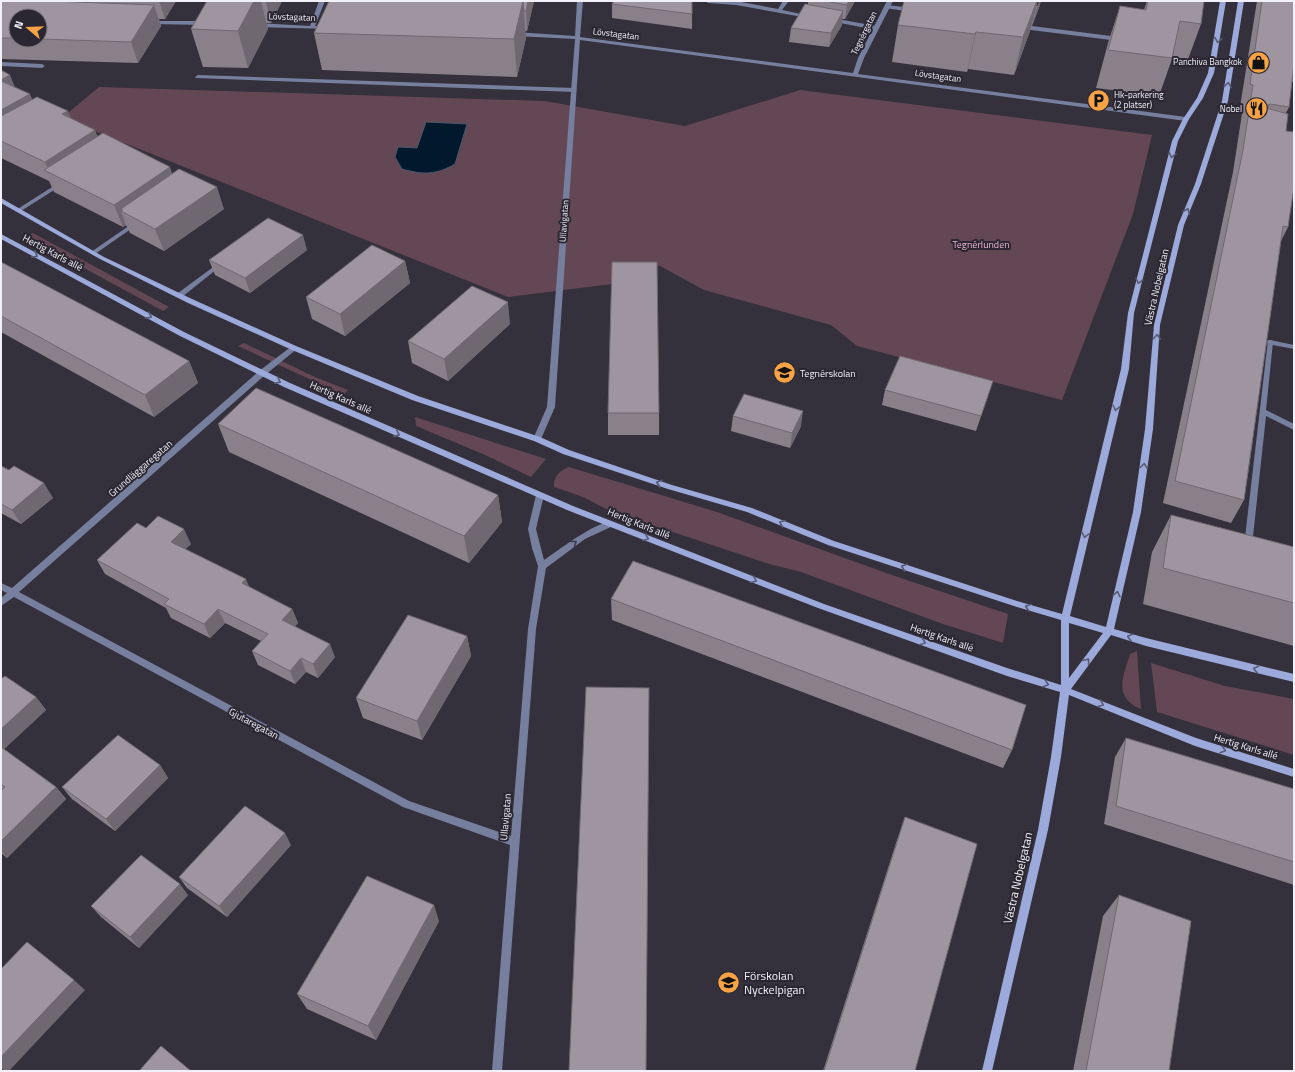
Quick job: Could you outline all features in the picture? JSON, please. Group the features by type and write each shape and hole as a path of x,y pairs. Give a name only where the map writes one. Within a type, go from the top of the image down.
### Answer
{"main road":[{"name":"Västra Nobelgatan","path":"987,1071 1043,830 1056,757 1065,690 1065,618 1125,370 1131,313 1175,141 1186,119 1200,98 1211,73 1223,1"},
{"name":"Västra Nobelgatan","path":"1109,632 1138,505 1149,429 1158,325 1181,225 1198,184 1225,101 1241,1"},
{"name":"Hertig Karls allé","path":"1,200 93,253 180,295 294,348 415,398 537,439 566,452 749,510 832,543 1065,618 1109,632 1294,678"},
{"name":"Hertig Karls allé","path":"1,236 182,334 262,373 540,495 610,524 821,606 1065,690 1195,742 1294,773"},
{"path":"1065,690 1109,632"}],"street":[{"path":"312,27 322,1"},
{"name":"Ullavigatan","path":"537,439 551,407 580,1"},
{"path":"708,1 780,11 817,18"},
{"path":"780,11 786,1"},
{"name":"Tegnérgatan","path":"855,74 890,1"},
{"path":"887,7 918,10"},
{"path":"824,19 876,28"},
{"path":"142,21 212,24"},
{"path":"1017,23 1032,28 1122,39"},
{"name":"Lövstagatan","path":"250,25 336,28"},
{"name":"Lövstagatan","path":"508,34 578,38 1186,119"},
{"path":"1,64 42,66"},
{"path":"198,78 574,90"},
{"path":"19,210 64,182"},
{"path":"93,253 145,216"},
{"path":"180,295 228,258"},
{"path":"1247,554 1270,342 1294,347"},
{"name":"Grundläggaregatan","path":"1,604 262,373 294,348"},
{"path":"1263,412 1294,427"},
{"name":"Ullavigatan","path":"497,1071 532,630 542,566 532,529 540,495"},
{"path":"542,566 582,537 610,524"},
{"name":"Gjutaregatan","path":"1,586 406,804 514,842"}],"green space":[{"name":"Tegnérlunden","path":"99,87 545,101 685,126 800,90 1152,135 1133,214 1062,400 857,346 831,325 704,290 660,266 613,264 612,284 508,297 62,118"},
{"path":"33,233 169,307 163,311 27,237"},
{"path":"244,343 315,377 348,390 344,395 238,346"},
{"path":"415,417 546,459 531,477 483,454 416,426"},
{"path":"569,467 717,512 889,574 1008,614 1003,643 943,624 801,572 769,564 612,512 583,497 554,487 558,474"},
{"path":"1137,651 1141,709 1126,699 1122,686 1130,654"},
{"path":"1151,663 1225,686 1294,699 1294,755 1157,712"}],"water":[{"path":"426,122 467,124 455,164 448,168 429,173 402,169 395,157 398,147 417,148"}],"building":[{"path":"1,1 50,1 154,5 131,42 48,39 48,8 8,8 8,38 1,38"},
{"path":"207,1 254,1 238,31 191,29"},
{"path":"329,1 523,1 514,39 314,33"},
{"path":"523,1 528,1 526,11 524,11"},
{"path":"614,1 692,1 692,14 612,4"},
{"path":"825,1 849,1 847,5"},
{"path":"904,1 1037,1 1023,37 976,32 975,34 898,25"},
{"path":"1148,1 1204,1 1201,24 1180,21 1172,58 1108,50 1120,6 1146,10"},
{"path":"1262,1 1294,1 1294,63 1289,107 1270,104 1266,106 1266,108 1288,114 1286,131 1294,132 1294,187 1288,227 1283,226 1244,500 1175,481 1243,150 1253,85 1250,84"},
{"path":"805,4 843,11 831,33 791,28"},
{"path":"1,70 10,75 1,80"},
{"path":"1,81 30,94 1,110"},
{"path":"37,97 68,111 62,114 95,130 45,162 1,141 1,116"},
{"path":"103,133 170,167 114,205 44,170"},
{"path":"179,169 217,187 155,229 121,211 123,210 121,209"},
{"path":"268,218 303,235 245,278 209,260"},
{"path":"372,245 405,261 340,314 306,297"},
{"path":"1,262 189,361 145,395 1,316"},
{"path":"612,262 657,262 659,413 608,413"},
{"path":"472,286 508,302 444,359 408,341"},
{"path":"900,356 993,381 981,416 885,390"},
{"path":"256,388 498,495 464,536 218,424"},
{"path":"744,394 803,411 792,433 733,416"},
{"path":"1,466 9,470 14,466 44,483 12,510 1,504"},
{"path":"1171,515 1294,547 1294,603 1163,568"},
{"path":"158,516 184,529 171,542 246,579 242,583 292,609 282,620 330,644 313,664 301,658 290,671 252,651 268,634 218,609 204,624 164,604 169,599 97,560 137,523 146,528"},
{"path":"633,561 1026,705 1012,750 611,599"},
{"path":"408,615 467,636 417,721 356,698"},
{"path":"5,676 36,697 1,729 1,679"},
{"path":"586,687 649,688 646,1071 569,1071"},
{"path":"118,735 160,765 106,819 62,787"},
{"path":"1126,738 1294,789 1294,862 1116,806"},
{"path":"1,747 56,787 1,841 1,791 5,787 1,784"},
{"path":"245,806 285,833 219,906 179,877"},
{"path":"905,817 977,844 915,1071 824,1071"},
{"path":"141,855 180,884 130,937 91,906"},
{"path":"367,876 434,905 368,1026 297,994"},
{"path":"1119,895 1191,921 1169,1071 1086,1071"},
{"path":"27,942 74,980 1,1057 1,969"},
{"path":"161,1046 191,1071 139,1071"}],"place":[{"name":"Panchiva Bangkok","path":"1258,62"},
{"name":"Hk-parkering (2 platser)","path":"1098,100"},
{"name":"Nobel","path":"1257,109"},
{"name":"Tegnérskolan","path":"785,373"},
{"name":"Förskolan Nyckelpigan","path":"729,983"}]}
